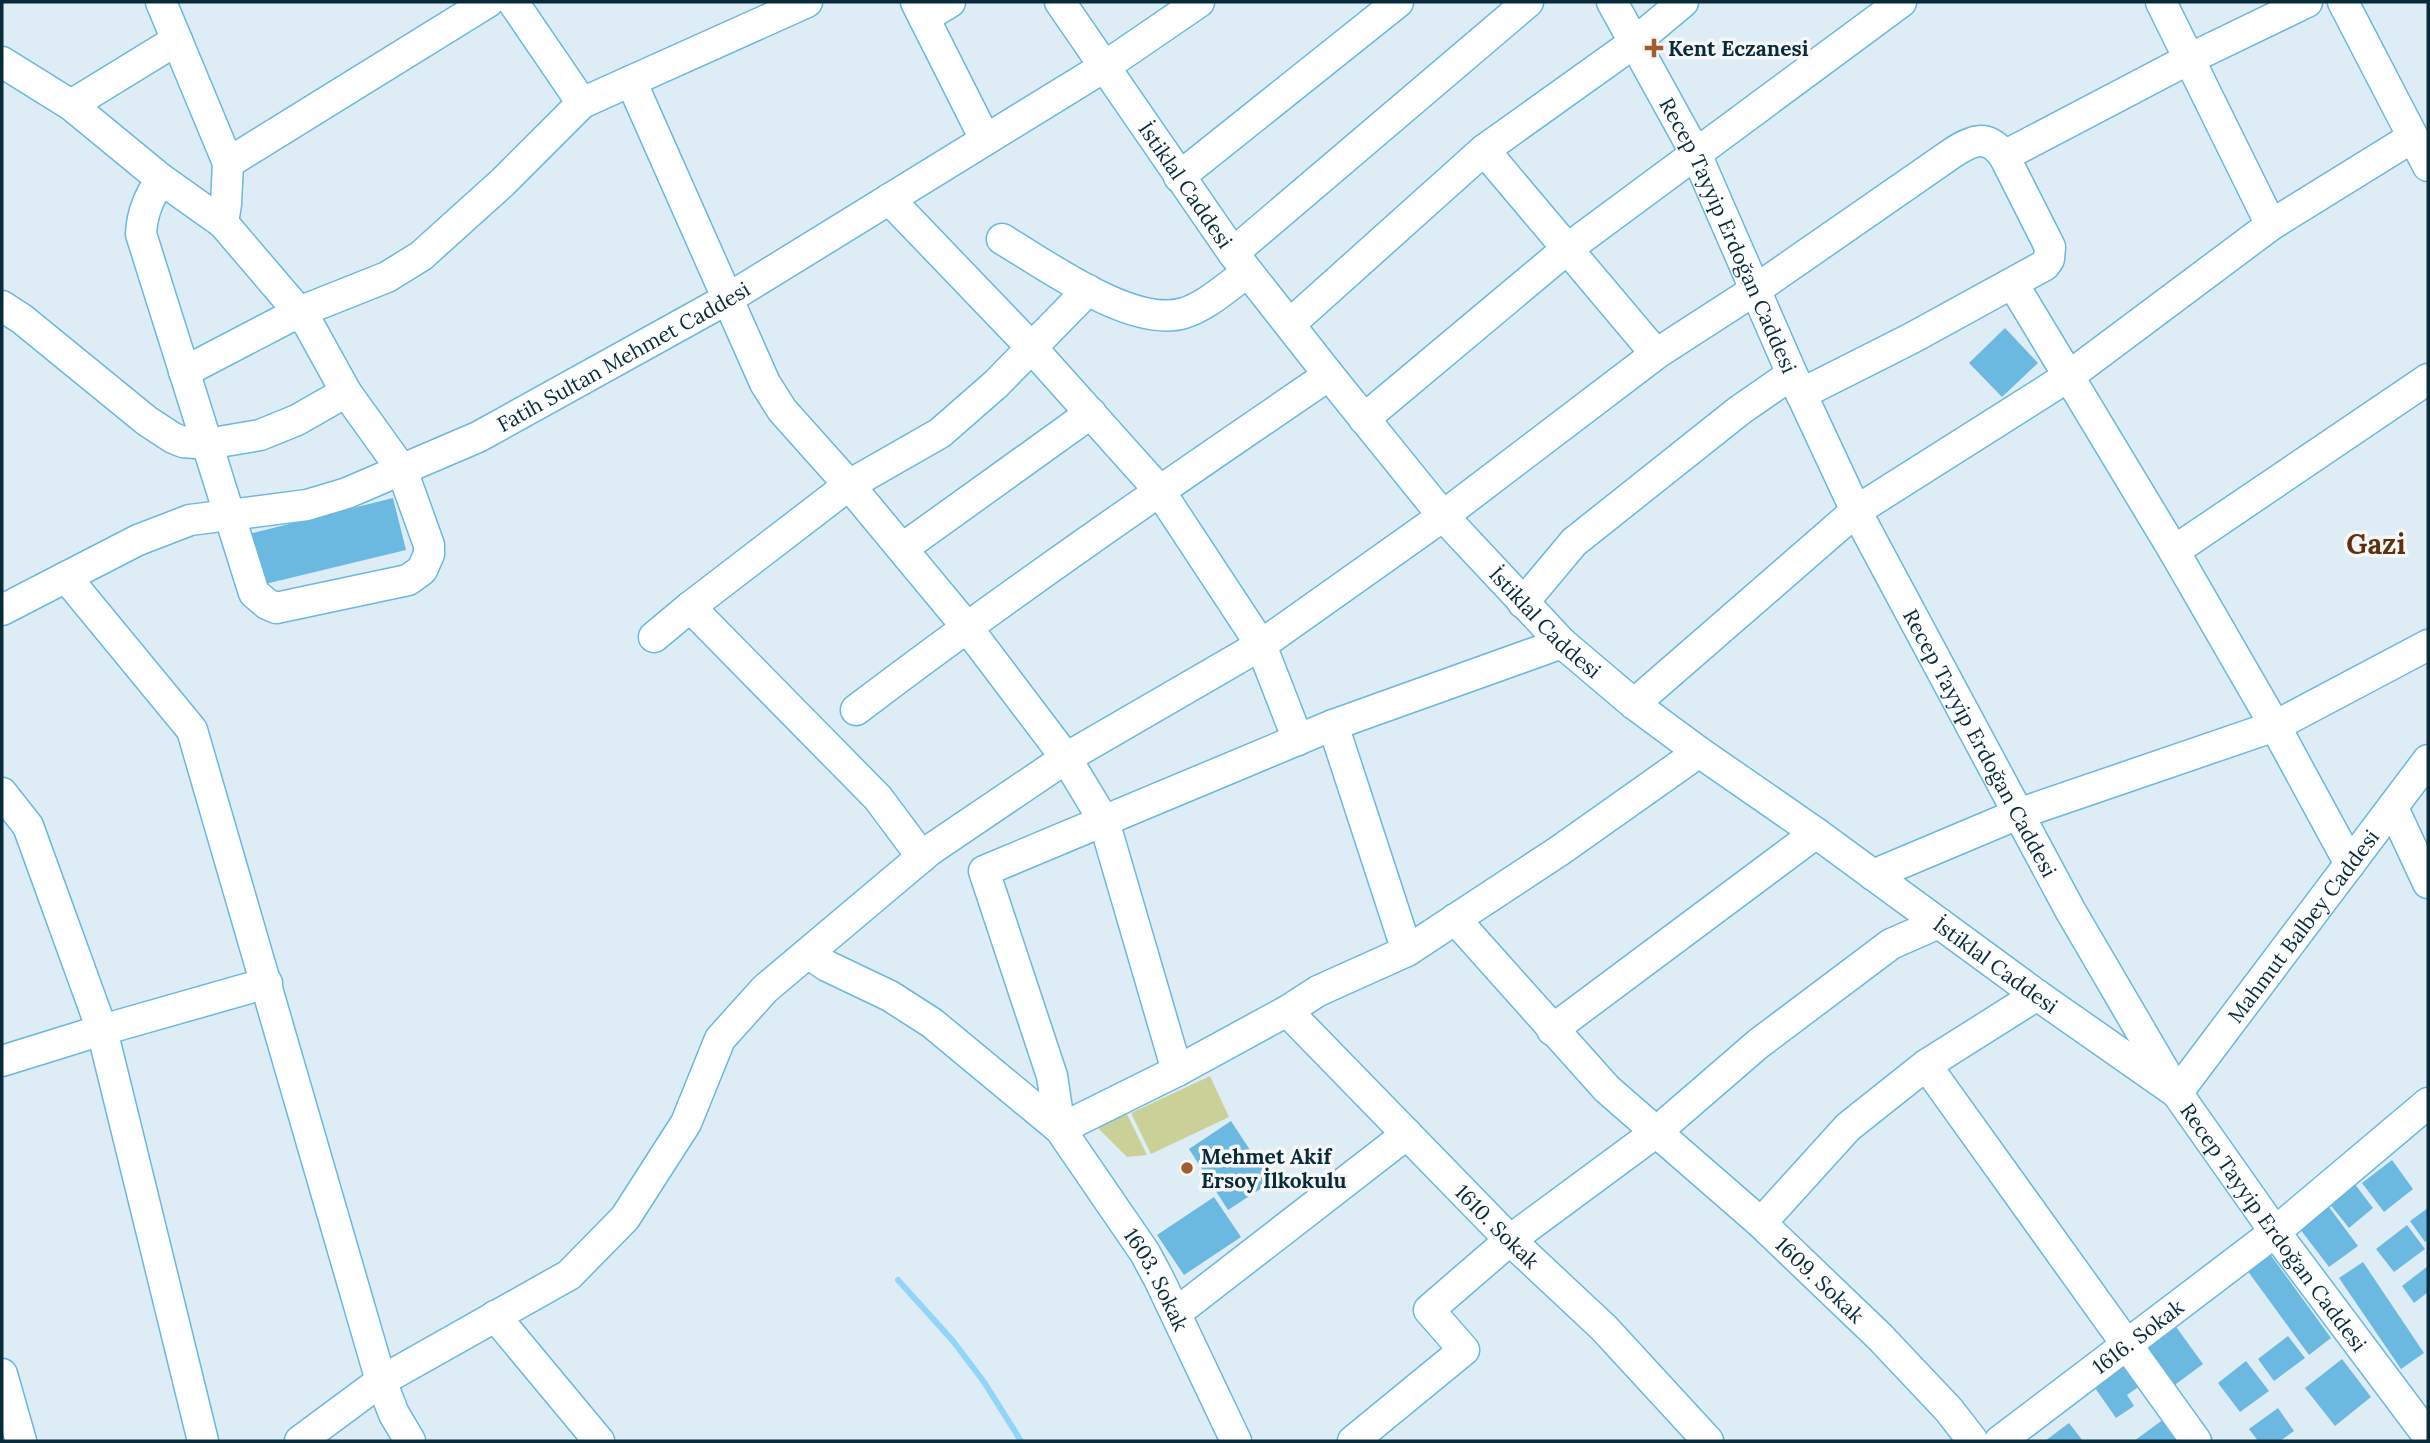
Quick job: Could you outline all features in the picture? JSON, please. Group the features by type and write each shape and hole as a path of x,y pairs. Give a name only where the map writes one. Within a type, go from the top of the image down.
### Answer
{"street":[{"path":"161,2 228,163 223,223"},
{"path":"228,163 488,2"},
{"path":"513,2 582,103"},
{"path":"184,372 299,312 387,277 421,256 503,182 582,103 807,2"},
{"path":"950,2 920,10 985,139"},
{"name":"İstiklal Caddesi","path":"1060,2 1179,177 1329,375 1443,516 1562,643 1634,704 1699,752 2177,1093"},
{"name":"Fatih Sultan Mehmet Caddesi","path":"2,610 138,540 190,520 307,505 347,493 478,436 729,298 1104,67 1199,2"},
{"path":"1179,177 1398,2"},
{"path":"1002,239 1088,290 1140,313 1170,316 1194,310 1241,262 1528,2"},
{"name":"Recep Tayyip Erdoğan Caddesi","path":"1612,2 1696,154 1797,384 1856,510 2070,911 2177,1093 2275,1232 2428,1436"},
{"path":"1290,324 1484,150 1635,42 1683,2"},
{"path":"1364,419 1567,249 1901,2"},
{"path":"2161,2 2271,225"},
{"path":"2004,156 2189,59 2307,2"},
{"path":"2343,2 2428,166"},
{"path":"71,106 177,40"},
{"path":"2,62 71,106 161,179 223,223 299,312 346,392 402,470 429,545 429,554 422,570 408,580 276,607 267,604 254,593 141,234 142,219 149,197 161,179"},
{"path":"631,81 765,383 782,410 903,548 966,626 1066,758 1104,821 1177,1071"},
{"path":"1634,704 1856,510 2069,376 2271,225 2413,137"},
{"path":"300,1441 382,1381 569,1275 625,1218 686,1123 720,1039 765,989 922,857 1066,758 1261,645 1443,516 1656,354 1755,290 1970,142 1990,143 2004,156 2050,247 2051,253 2045,265 2013,284 1740,410 1574,542 1523,603"},
{"path":"1484,150 1656,354"},
{"path":"888,199 1031,347 1159,490 1261,645 1298,740"},
{"path":"2013,284 2174,551 2275,726 2350,864"},
{"path":"654,638 690,607 849,485 940,433 996,384 1088,290"},
{"path":"9,318 147,421 173,438 195,444 260,435 297,419 346,392"},
{"path":"856,710 966,626 1329,375"},
{"path":"2174,551 2428,379"},
{"path":"903,548 1091,413"},
{"path":"66,577 192,730 382,1381 394,1414 410,1441"},
{"path":"690,607 878,798 922,857"},
{"path":"1060,1129 1052,1076 984,871 1333,725 1562,643"},
{"path":"1873,875 2018,814 2275,726 2428,645"},
{"path":"1333,725 1407,951"},
{"path":"1060,1129 1177,1071 1287,1011 1318,990 1407,951 1559,851 1699,752"},
{"name":"Mahmut Balbey Caddesi","path":"2177,1093 2428,760"},
{"path":"2,793 28,826 102,1030 203,1441"},
{"path":"2393,808 2428,883"},
{"path":"1552,1030 1816,834"},
{"name":"1609. Sokak","path":"1455,919 1607,1089 1761,1223 1899,1356 1949,1410 1973,1441"},
{"path":"1353,1441 1464,1350 1429,1310 1510,1240 1655,1133 1758,1044 1891,944 1939,923"},
{"path":"808,953 827,966 891,996 932,1023 1060,1129"},
{"path":"2,1061 267,983"},
{"path":"1761,1223 1847,1127 1926,1065 2037,995"},
{"name":"1610. Sokak","path":"1287,1011 1510,1240 1613,1338 1708,1441"},
{"path":"1926,1065 2196,1441"},
{"name":"1616. Sokak","path":"2000,1441 2275,1232 2428,1103"},
{"name":"1603. Sokak","path":"1060,1129 1144,1253 1176,1313 1236,1441"},
{"path":"1176,1313 1407,1135"},
{"path":"495,1316 599,1441"},
{"path":"2,1374 21,1441"}],"green space":[{"path":"1210,1076 1229,1117 1151,1154 1131,1113"},
{"path":"1124,1108 1147,1155 1127,1157 1092,1122"}],"building":[{"path":"2005,328 2038,363 2002,397 1969,363"},
{"path":"393,498 406,550 261,585 249,534"},
{"path":"1231,1121 1271,1182 1228,1210 1189,1149"},
{"path":"2392,1160 2413,1189 2384,1212 2362,1183"},
{"path":"2354,1183 2373,1208 2349,1228 2329,1203"},
{"path":"1214,1197 1241,1237 1184,1275 1157,1235"},
{"path":"2329,1207 2358,1246 2329,1267 2300,1229"},
{"path":"2428,1208 2428,1240 2425,1242 2410,1221"},
{"path":"2407,1225 2425,1249 2394,1272 2376,1249"},
{"path":"2270,1254 2331,1338 2309,1355 2247,1270"},
{"path":"2363,1262 2424,1353 2401,1369 2339,1278"},
{"path":"2428,1266 2428,1292 2414,1303 2402,1286"},
{"path":"2174,1324 2203,1364 2172,1387 2143,1347"},
{"path":"2288,1336 2305,1358 2274,1381 2258,1359"},
{"path":"2342,1359 2371,1397 2335,1426 2305,1388"},
{"path":"2246,1361 2269,1391 2240,1412 2218,1383"},
{"path":"2126,1362 2141,1385 2127,1395 2134,1406 2116,1418 2093,1385"},
{"path":"2278,1408 2294,1431 2280,1441 2258,1441 2249,1429"},
{"path":"2164,1419 2180,1441 2134,1441"},
{"path":"2069,1423 2083,1441 2045,1441"}],"waterway":[{"path":"898,1280 953,1341 984,1382 1021,1441"}],"place":[{"name":"Kent Eczanesi","path":"1654,48"},
{"name":"Mehmet Akif Ersoy İlkokulu","path":"1187,1168"}],"district":[{"name":"Gazi","path":"2376,544"}]}
